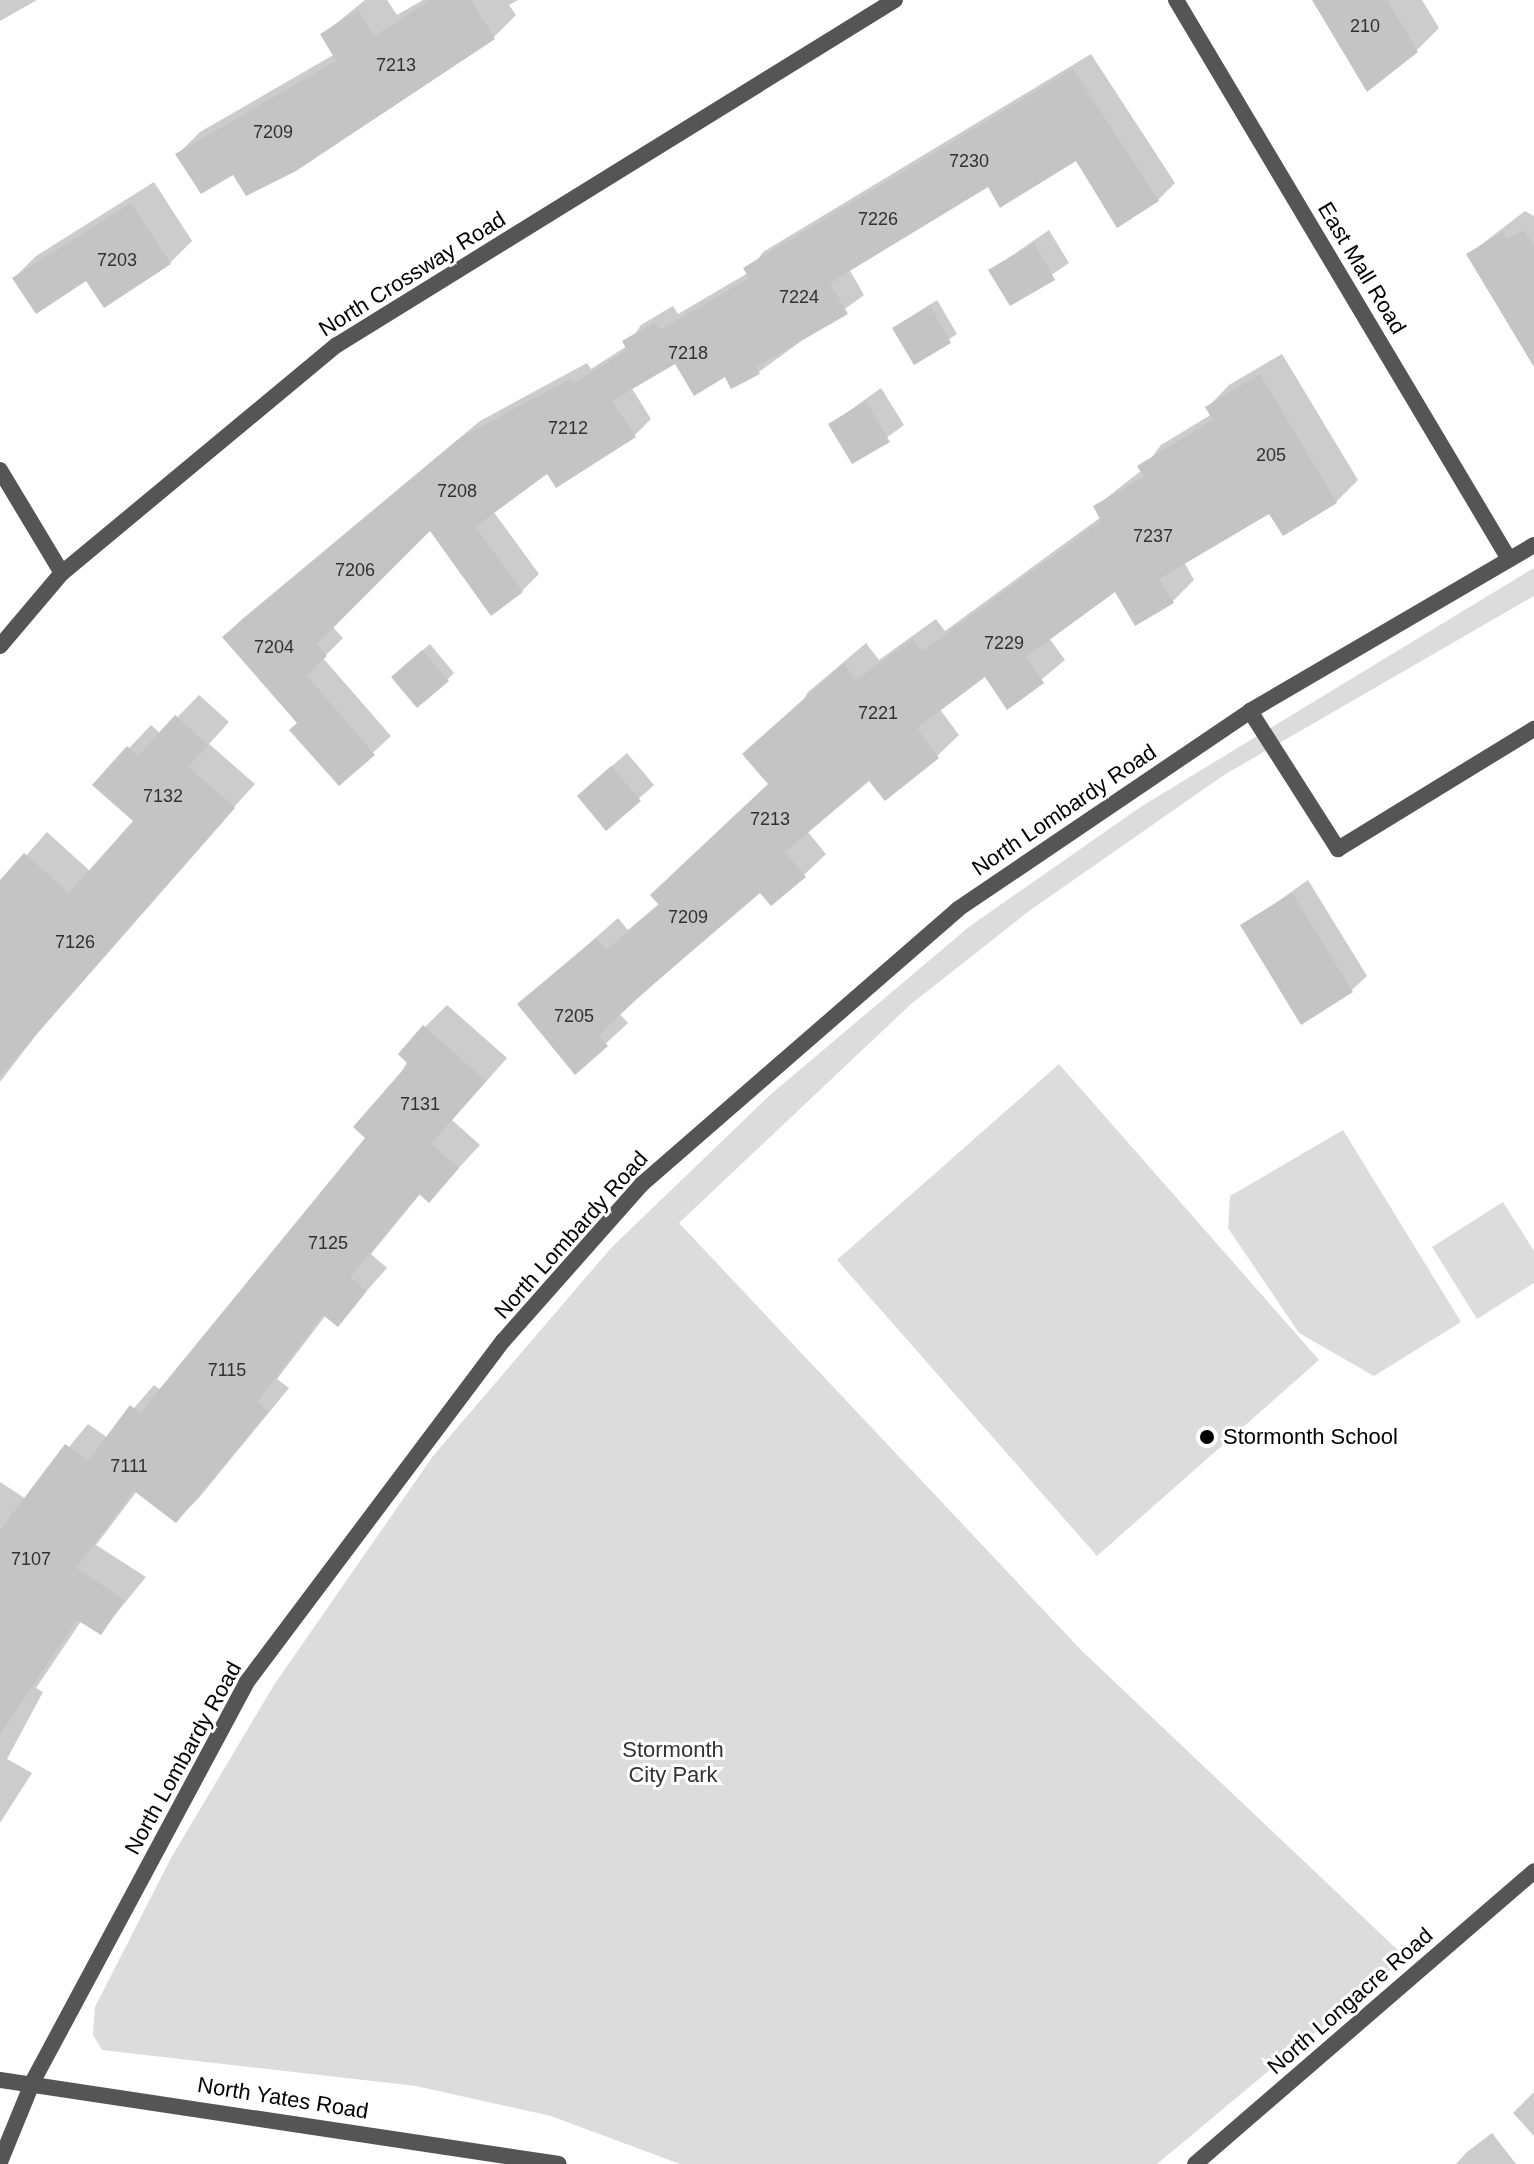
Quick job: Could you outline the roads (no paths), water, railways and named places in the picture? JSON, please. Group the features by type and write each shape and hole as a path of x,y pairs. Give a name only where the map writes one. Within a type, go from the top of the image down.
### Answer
{"street":[{"name":"North Crossway Road","path":"0,646 62,573 337,345 895,0"},
{"name":"East Mall Road","path":"1176,0 1509,559"},
{"path":"0,470 62,573"},
{"name":"North Lombardy Road","path":"0,2162 33,2081 246,1683 503,1341 636,1191 958,909 1250,711 1534,545"},
{"path":"1250,711 1338,849 1534,729"},
{"name":"North Longacre Road","path":"1195,2164 1534,1871"},
{"name":"North Yates Road","path":"0,2080 33,2081 559,2164"}],"place":[{"name":"Stormonth School","path":"1207,1437"}],"park label":[{"name":"Stormonth City Park","path":"673,1762"}]}
